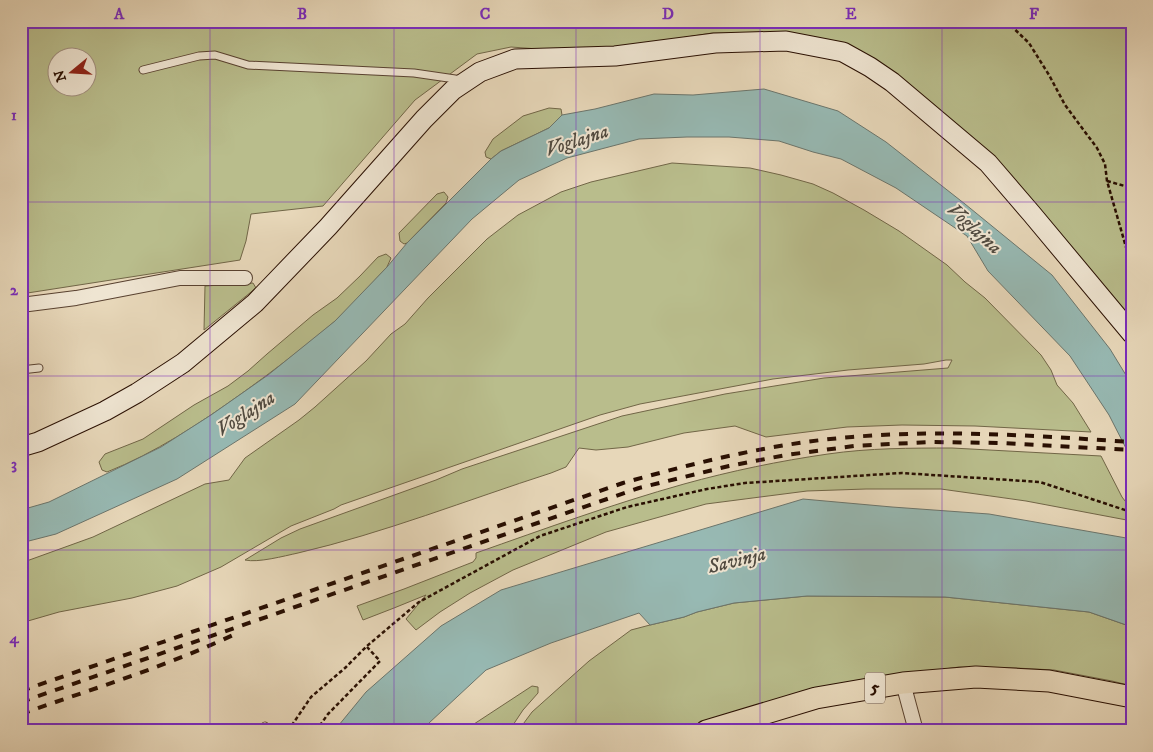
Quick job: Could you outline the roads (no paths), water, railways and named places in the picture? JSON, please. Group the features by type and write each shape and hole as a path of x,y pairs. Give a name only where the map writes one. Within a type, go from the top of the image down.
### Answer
{"main road":[{"name":"5","path":"706,731 816,698 903,683 976,677 1049,681 1132,697"}],"street":[{"path":"21,447 38,442 105,411 137,394 191,357 255,303 328,227 424,119 453,90 480,72 515,59 615,56 715,43 786,41 843,52 892,82 988,164 1132,333"},
{"path":"21,304 76,298 180,278 245,278"},
{"path":"903,683 916,731"}],"lane":[{"path":"143,70 199,56 215,56 248,65 414,73 467,81"},
{"path":"21,370 39,368"}],"water":[{"name":"Voglajna","path":"764,89 838,111 886,142 1052,275 1110,349 1132,385 1132,460 1109,415 1070,356 988,271 967,236 896,188 841,159 779,141 729,137 639,139 567,158 519,180 472,219 295,404 177,479 56,534 21,543 21,510 49,502 161,447 268,375 335,321 387,267 407,243 501,151 549,128 562,115 654,94 693,95"},
{"name":"Savinja","path":"803,499 989,514 1132,539 1132,627 1089,612 945,597 807,596 734,603 650,625 639,613 551,643 486,670 429,723 423,731 334,731 366,692 441,626 501,590"}],"railway":[{"path":"21,691 623,483 736,454 823,440 887,435 957,433 1132,442"},
{"path":"21,702 639,488 729,466 786,455 854,446 929,442 1000,443 1132,450"},
{"path":"21,714 155,667 233,635"}]}
